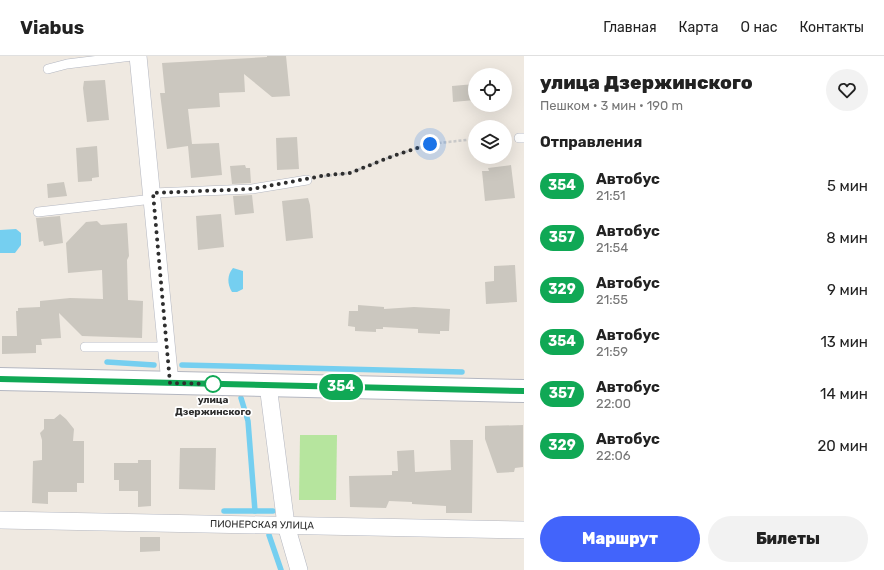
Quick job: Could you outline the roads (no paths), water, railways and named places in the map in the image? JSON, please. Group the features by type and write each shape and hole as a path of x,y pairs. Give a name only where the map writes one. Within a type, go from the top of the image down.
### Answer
{"street":[{"path":"138,56 153,196 170,383"},
{"path":"0,380 524,391"},
{"path":"268,385 286,525 299,570"},
{"name":"ПИОНЕРСКАЯ УЛИЦА","path":"0,520 524,530"}],"lane":[{"path":"48,69 67,64 132,56"},
{"path":"38,212 153,196 252,189 307,180"},
{"path":"85,347 167,347"}],"water":[{"path":"16,229 21,233 21,245 15,253 0,253 0,230"},
{"path":"233,268 243,271 243,289 237,292 232,292 229,283 229,277"}],"waterway":[{"path":"107,362 154,365"},
{"path":"182,365 462,372"},
{"path":"241,398 248,421 255,511"},
{"path":"224,511 273,511"},
{"path":"269,535 281,570"}],"place":[{"name":"улица Дзержинского","path":"213,384"}]}
